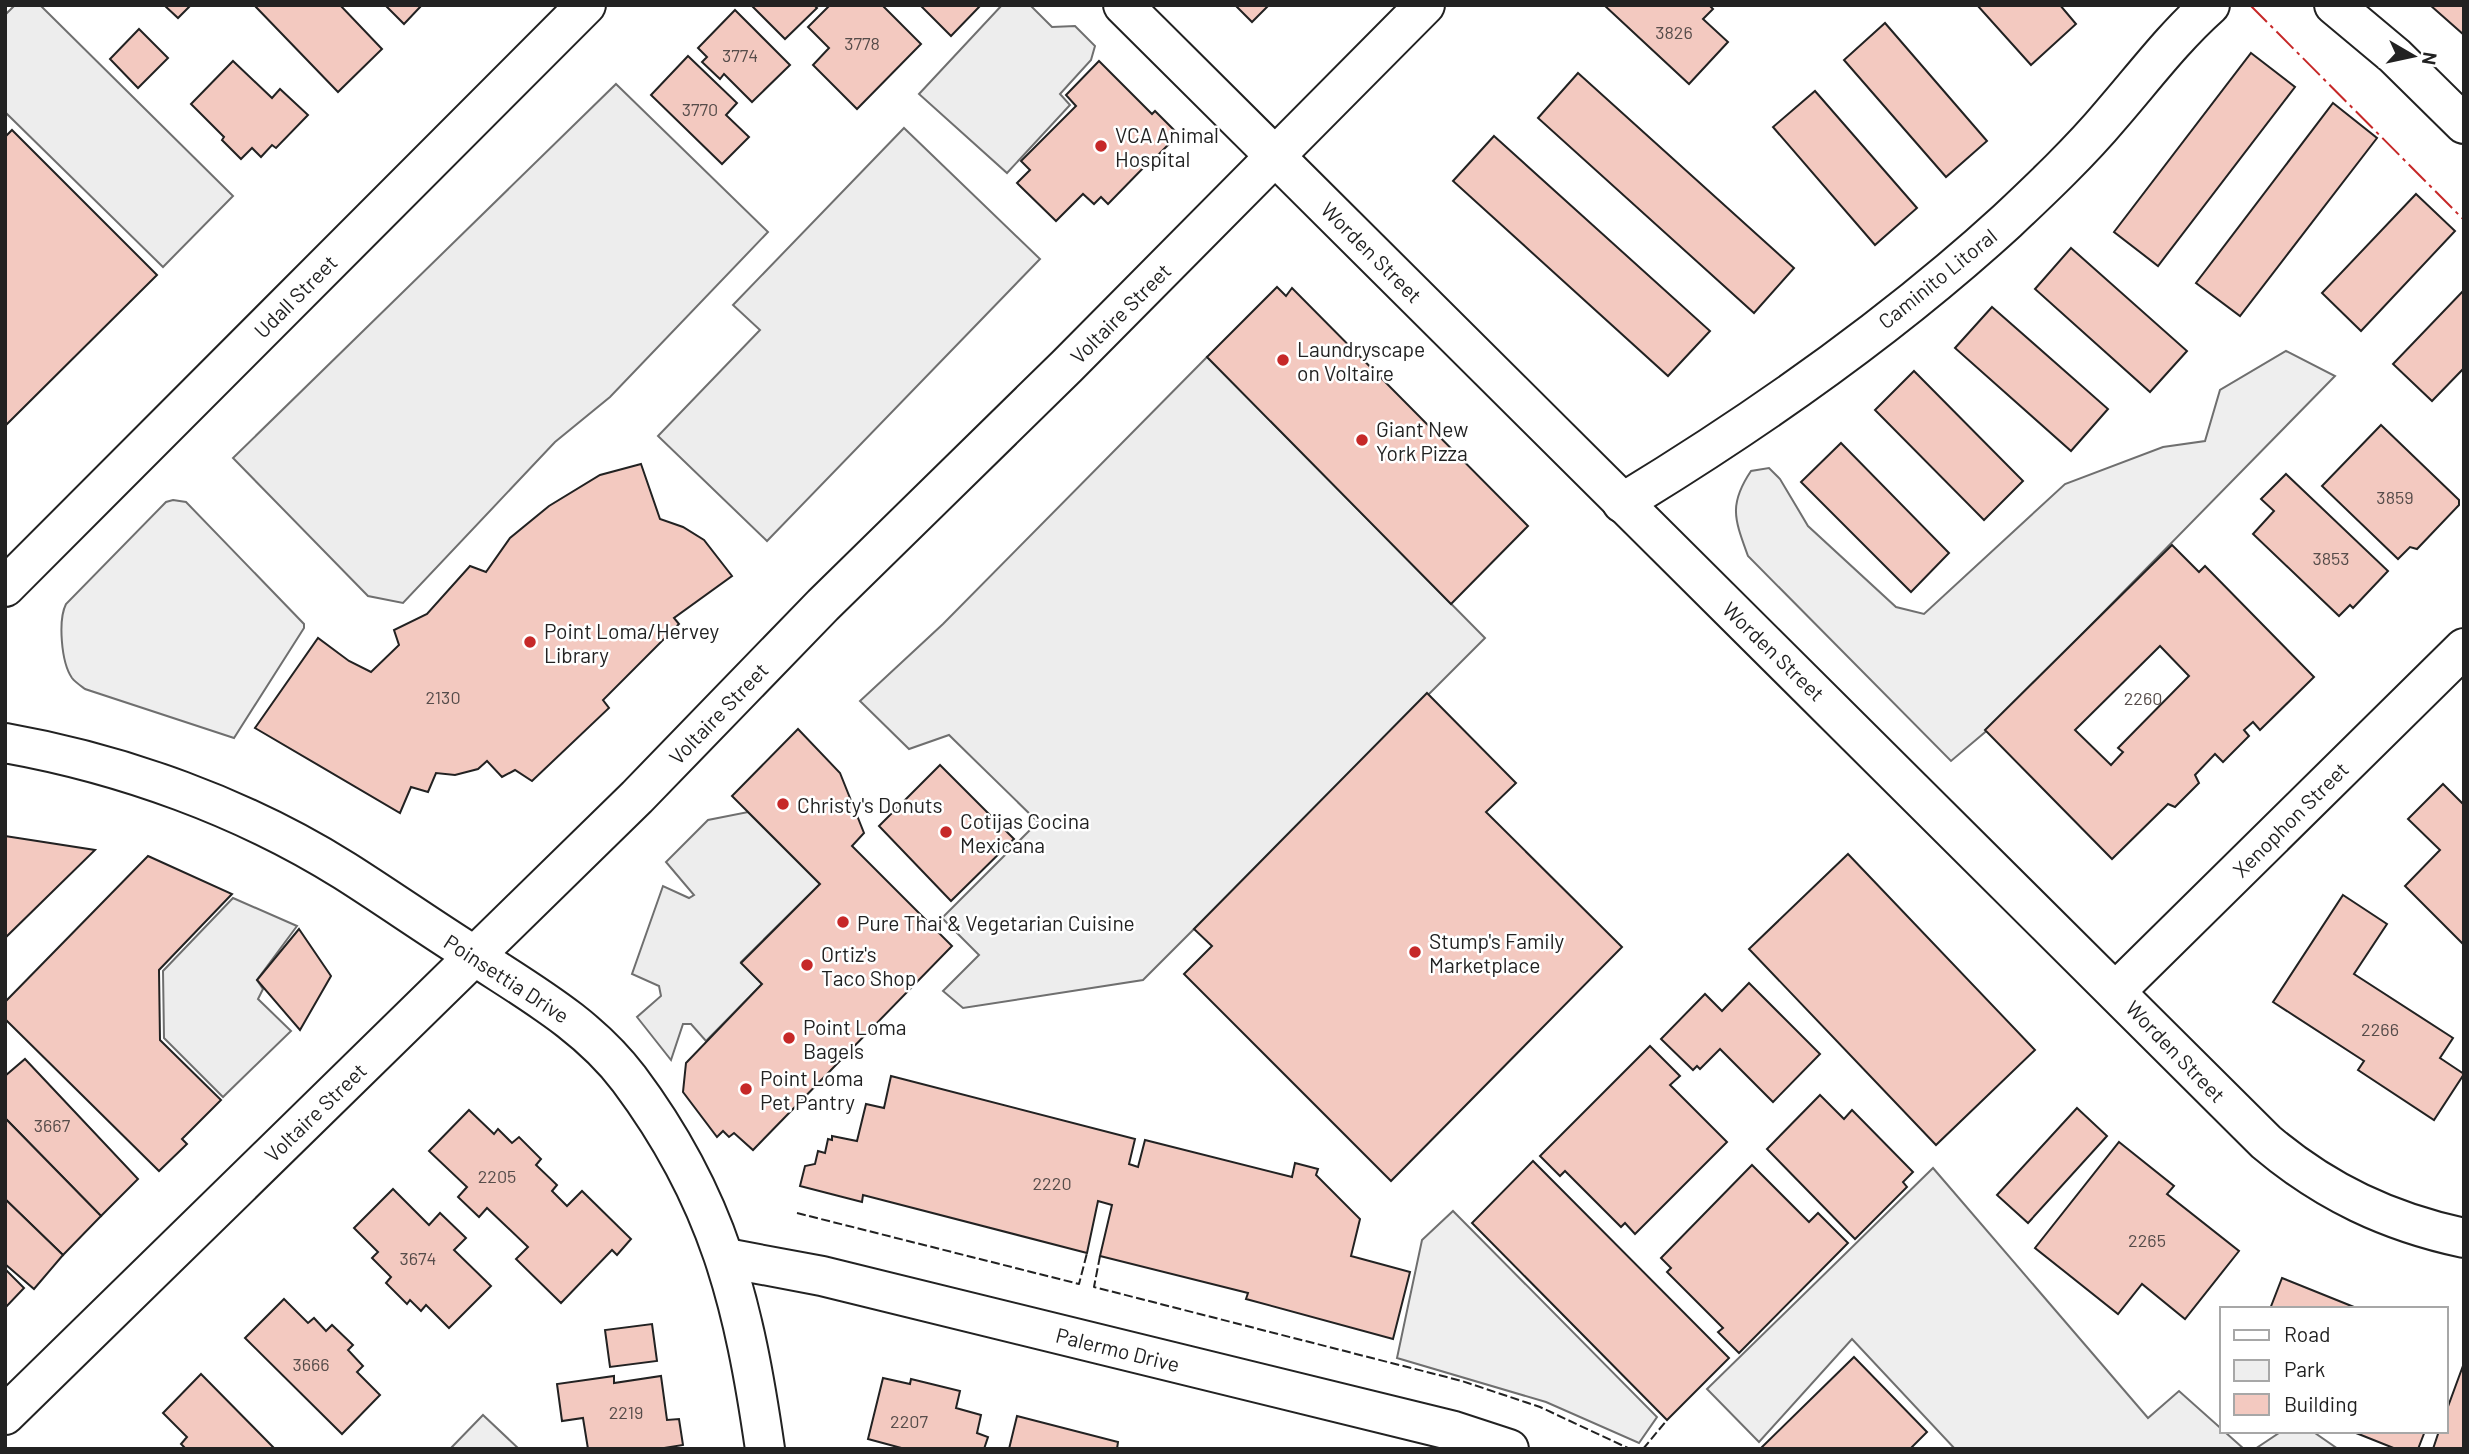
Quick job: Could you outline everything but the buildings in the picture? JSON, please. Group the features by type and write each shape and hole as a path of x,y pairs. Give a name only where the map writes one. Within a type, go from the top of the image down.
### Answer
{"street":[{"name":"Udall Street","path":"5,587 586,5"},
{"name":"Worden Street","path":"1123,5 1622,503 2116,990 2215,1093 2291,1163 2367,1209 2419,1228 2464,1238"},
{"name":"Voltaire Street","path":"5,1415 474,956 1425,5"},
{"name":"Caminito Litoral","path":"1622,503 1782,400 1937,281 2007,220 2091,136 2178,34 2210,5"},
{"path":"2334,5 2395,56 2464,124"},
{"name":"Xenophon Street","path":"2116,990 2464,648"},
{"name":"Poinsettia Drive","path":"5,743 80,759 220,806 344,870 576,1023 628,1077 694,1183 726,1258 746,1331 765,1449"},
{"name":"Palermo Drive","path":"726,1258 876,1290 1454,1431 1509,1449"}],"green space":[{"path":"2286,351 2335,376 1990,728 1951,761 1748,556 1737,522 1739,494 1751,471 1769,468 1780,479 1808,526 1896,607 1924,614 2065,484 2163,447 2205,441 2220,390"},
{"path":"166,502 186,502 304,624 234,738 85,689 72,678 65,662 61,630 66,604"},
{"path":"1933,1168 2148,1418 2179,1391 2220,1428 2220,1433 2226,1433 2244,1449 1955,1449 1852,1339 1759,1442 1707,1389"},
{"path":"1453,1211 1657,1417 1639,1443 1546,1402 1397,1358 1422,1240"},
{"path":"483,1415 519,1449 450,1449"},
{"path":"2279,1433 2315,1433 2338,1449 2255,1449"}],"shaded area":[{"path":"15,5 40,5 233,196 163,267 5,112 5,15"},
{"path":"1002,5 1030,5 1052,27 1075,26 1095,46 1091,60 1060,94 1070,105 1007,173 919,94"},
{"path":"616,84 768,232 610,397 555,442 403,603 368,596 233,458"},
{"path":"904,128 1040,259 767,541 658,436 760,330 733,305"},
{"path":"1207,357 1485,638 1143,980 963,1008 943,991 979,955 942,918 1038,822 949,735 909,749 860,701 943,624"},
{"path":"748,812 820,884 741,962 762,984 706,1041 691,1024 683,1024 671,1060 637,1017 661,996 659,986 632,974 663,886 689,898 694,895 666,862 708,820"},
{"path":"233,898 297,926 257,980 263,989 258,999 291,1031 223,1097 164,1038 163,971"}],"fence":[{"path":"797,1213 1079,1284 1087,1253"},
{"path":"1100,1256 1094,1287 1462,1381 1540,1407 1630,1449"},
{"path":"1643,1449 1667,1420"}],"power":[{"path":"2250,5 2464,220"}],"place":[{"name":"VCA Animal Hospital","path":"1101,146"},
{"name":"Laundryscape on Voltaire","path":"1283,360"},
{"name":"Giant New York Pizza","path":"1362,440"},
{"name":"Point Loma/Hervey Library","path":"530,642"},
{"name":"Christy's Donuts","path":"783,804"},
{"name":"Cotijas Cocina Mexicana","path":"946,832"},
{"name":"Pure Thai & Vegetarian Cuisine","path":"843,922"},
{"name":"Stump's Family Marketplace","path":"1415,952"},
{"name":"Ortiz's Taco Shop","path":"807,965"},
{"name":"Point Loma Bagels","path":"789,1038"},
{"name":"Point Loma Pet Pantry","path":"746,1089"}]}
